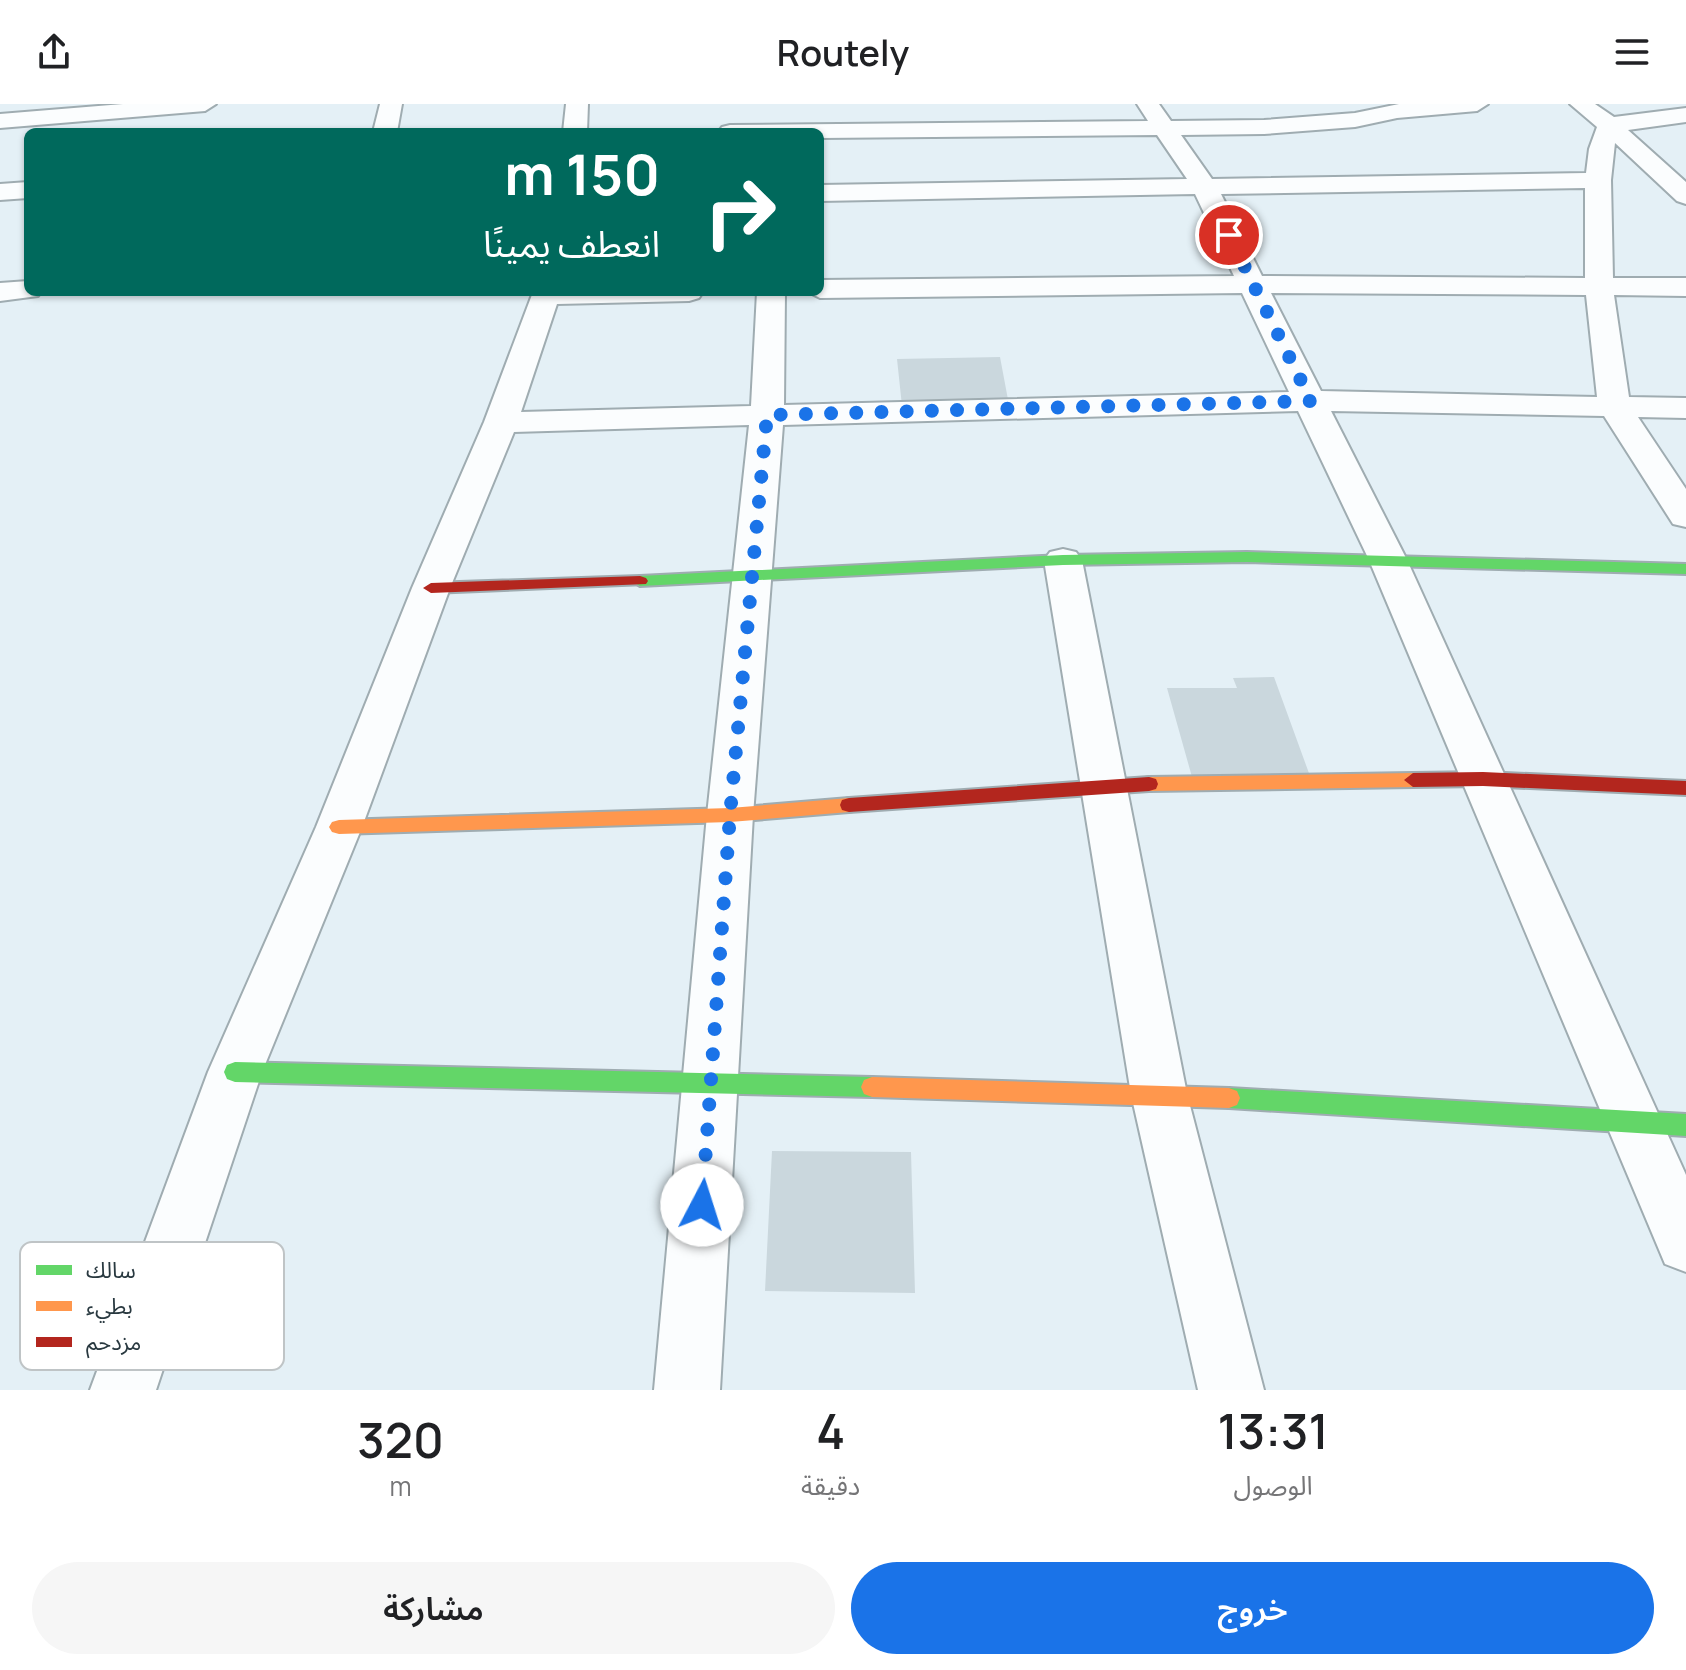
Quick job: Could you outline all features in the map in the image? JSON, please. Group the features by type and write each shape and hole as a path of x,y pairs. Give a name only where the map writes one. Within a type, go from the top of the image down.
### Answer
{"street":[{"path":"0,144 13,115 205,104"},
{"path":"386,128 391,104"},
{"path":"575,128 577,104"},
{"path":"768,104 774,128"},
{"path":"824,130 1156,115 1252,127 1346,112 1477,104"},
{"path":"1581,104 1609,125 1686,196"},
{"path":"1156,115 1204,186 1388,560 1631,1123 1686,1243"},
{"path":"1609,125 1686,115"},
{"path":"1609,125 1601,149 1598,180 1599,287 1614,406 1686,516"},
{"path":"824,193 1598,180"},
{"path":"0,192 24,190"},
{"path":"824,289 1253,284 1686,287"},
{"path":"0,292 24,290"},
{"path":"175,1242 235,1072 339,827 431,588 501,422 546,296"},
{"path":"687,1390 730,815 767,415 771,296"},
{"path":"501,422 1311,401 1686,408"},
{"path":"431,588 751,578 1063,560 1247,557 1686,569"},
{"path":"1063,560 1159,1094 1231,1390"},
{"path":"339,827 730,815 1103,785 1483,779 1686,788"},
{"path":"235,1072 1159,1094 1686,1125"},
{"path":"123,1390 130,1370"}],"building":[{"path":"1000,357 1009,405 902,406 897,359"},
{"path":"1274,677 1310,776 1192,777 1167,688 1237,688 1233,678"},
{"path":"772,1151 911,1152 915,1293 765,1291"}],"traffic: fast":[{"path":"640,581 1063,560 1247,557 1686,569"},
{"path":"235,1072 872,1087"},
{"path":"1229,1098 1686,1125"}],"traffic: slow":[{"path":"1149,784 1413,780"},
{"path":"339,827 730,815 849,805"},
{"path":"872,1087 1229,1098"}],"traffic: jam":[{"path":"431,588 640,581"},
{"path":"1413,780 1483,779 1686,788"},
{"path":"849,805 1149,784"}],"route":[{"path":"702,1205 730,815 767,415 1311,401 1229,235"}]}
